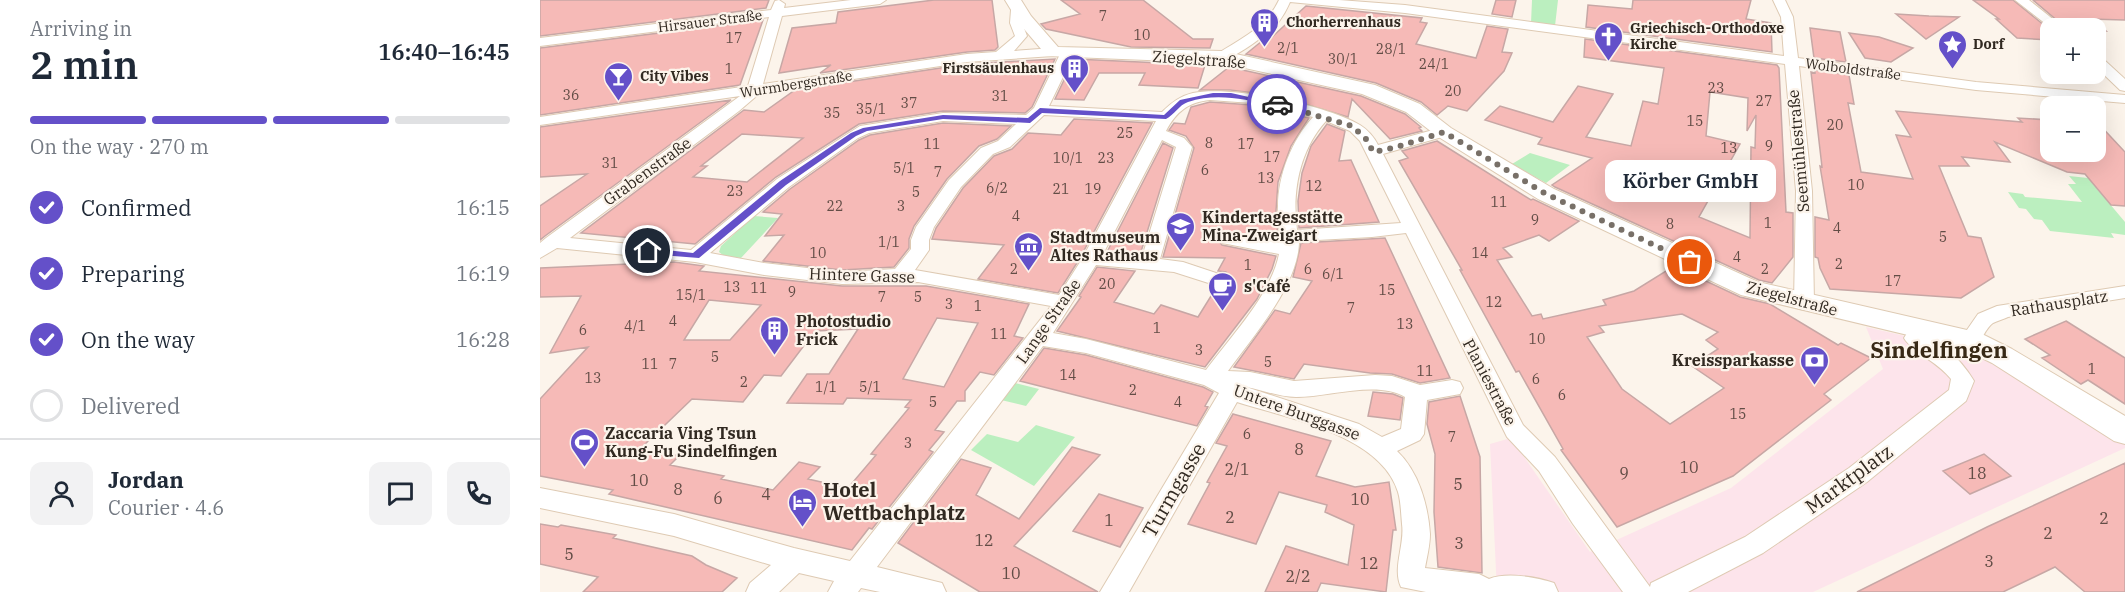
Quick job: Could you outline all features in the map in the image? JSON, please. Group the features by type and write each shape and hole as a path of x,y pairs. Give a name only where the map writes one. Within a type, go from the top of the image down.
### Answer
{"main road":[{"path":"1015,5 1040,38 1060,52"},
{"name":"Ziegelstraße","path":"1060,52 1222,57 1368,89 1413,108 1444,132 1546,194 1602,222 1750,289 1970,340 2002,356 2125,432"}],"street":[{"name":"Hirsauer Straße","path":"540,42 801,0"},
{"name":"Hirsauer Straße","path":"779,5 880,0"},
{"path":"1222,57 1271,25 1281,12 1285,0"},
{"name":"Wolboldstraße","path":"1295,0 1416,10 2007,90 2125,99"},
{"name":"Seemühlestraße","path":"1779,0 1787,17 1804,191 1804,303"},
{"path":"2021,0 2045,18"},
{"path":"754,91 779,5"},
{"path":"1000,55 1016,44 1021,36 1016,23 1015,5"},
{"path":"901,275 920,250 924,227 955,183 987,151 1004,144 1035,115 1060,52"},
{"name":"Wurmbergstraße","path":"540,121 957,59 1060,52"},
{"path":"2106,69 2125,87"},
{"name":"Grabenstraße","path":"546,247 754,91"},
{"name":"Planiestraße","path":"1166,117 1183,101 1213,95 1265,101 1322,116 1352,126 1367,140 1515,430 1532,442 1591,530 1624,568 1638,592"},
{"path":"695,256 783,183 858,132 898,123 943,117 1035,115 1166,117"},
{"path":"1291,244 1286,204 1292,172 1311,127 1322,116"},
{"name":"Lange Straße","path":"848,583 1052,320 1091,259 1166,117"},
{"path":"1373,152 1444,132"},
{"path":"1149,264 1184,147 1179,141 1156,133"},
{"path":"1228,239 1291,244 1410,227"},
{"name":"Turmgasse","path":"1114,592 1222,384 1274,290 1291,244"},
{"name":"Hintere Gasse","path":"546,247 695,256 754,268 842,278 901,275 1052,320"},
{"path":"1091,259 1190,269 1221,281"},
{"name":"Rathausplatz","path":"1970,340 1984,319 2004,311 2125,292"},
{"name":"Untere Burggasse","path":"1052,320 1086,346 1222,384 1244,396 1351,430 1381,448 1397,466 1410,492 1417,536 1406,585 1488,587 1544,592"},
{"name":"Marktplatz","path":"1661,592 1754,545 1858,475 1958,395 1963,381 1957,370 1950,361 1914,338"},
{"name":"Untere Burggasse","path":"1222,384 1243,379 1294,389 1358,382 1411,388 1417,394"},
{"name":"Untere Burggasse","path":"1417,394 1452,388"},
{"name":"Untere Burggasse","path":"1381,448 1412,434 1417,394"},
{"path":"540,498 674,525 794,560 848,583 932,592"},
{"path":"760,592 794,560"}],"shaded area":[{"path":"1866,327 1957,348 1976,356 2002,369 2125,443 2125,448 1813,592 1497,592 1490,444 1511,438 1590,552 1731,488 1883,369"}],"green space":[{"path":"1532,0 1558,0 1555,26 1531,23"},
{"path":"1530,153 1570,165 1546,183 1512,164"},
{"path":"2069,176 2088,178 2125,222 2125,235 2111,233 2114,238 2050,231 2042,220 2034,219 2026,209 2019,208 2008,192 2023,194 2025,197 2082,202 2068,184 2076,184"},
{"path":"754,216 778,218 741,258 724,256 719,252 721,246"},
{"path":"1015,383 1039,389 1026,406 1001,400"},
{"path":"1036,425 1075,437 1034,486 971,450 987,434 1018,442"}],"building":[{"path":"540,0 769,0 766,8 540,36"},
{"path":"934,0 992,0 998,47 995,50 820,73 831,65 779,73 792,28 836,23 838,12"},
{"path":"1061,0 1143,0 1193,39 1213,39 1210,48 1131,47 1046,29 1041,24 1080,14"},
{"path":"1496,0 1516,0 1512,17 1492,14"},
{"path":"1633,0 1751,0 1746,19 1771,23 1772,52 1586,27 1588,5 1632,9"},
{"path":"1973,0 2013,0 2040,22 2040,39 2017,38 1996,19 1999,19"},
{"path":"2033,0 2125,0 2125,20 2054,18"},
{"path":"1306,6 1422,18 1420,22 1427,23 1416,44 1476,58 1487,26 1508,29 1502,52 1512,53 1504,71 1467,111 1448,106 1437,115 1421,102 1376,83 1246,54 1262,41 1263,45"},
{"path":"1896,14 1929,16 1959,17 1926,39"},
{"path":"763,20 740,85 540,115 540,48"},
{"path":"1810,28 1840,32 1846,62 1814,58"},
{"path":"1849,33 1879,37 1913,48 1891,62 1865,58"},
{"path":"1585,39 1777,65 1779,68 1786,212 1793,213 1793,257 1772,283 1759,280 1555,187 1552,185 1592,158 1538,144 1542,138 1485,120 1500,106 1553,122 1578,86 1613,94 1586,137 1631,146 1643,101 1658,104 1664,68 1584,57","holes":["1710,92 1748,98 1747,131 1756,115 1755,148 1751,147 1750,238 1699,217 1740,144 1706,136"]},
{"path":"1055,59 1032,107 1025,113 943,111 859,124 776,177 695,244 581,233 744,110 764,112 795,90 967,64","holes":["742,134 803,138 747,182 693,177 707,166 701,166"]},
{"path":"1074,59 1205,65 1198,88 1139,85 1145,73 1099,73 1084,100 1055,99"},
{"path":"1229,67 1361,96 1405,114 1421,127 1419,128 1422,131 1390,139 1352,99 1348,117 1278,96 1230,90 1200,90"},
{"path":"1815,70 1849,75 1854,104 1848,103 1861,172 1913,179 1896,135 1911,137 1896,111 2022,122 2018,118 2040,119 2040,161 1995,142 2010,162 1962,157 1969,166 1939,166 1968,236 1981,238 1994,277 1961,298 1830,289 1818,258 1815,257 1815,217 1829,220 1820,166 1822,167 1811,72 1815,73"},
{"path":"731,100 540,240 540,206 587,174 540,177 540,127"},
{"path":"1210,102 1252,105 1309,118 1291,146 1278,182 1276,211 1278,240 1228,232 1220,234 1217,239 1222,245 1276,256 1257,299 1205,367 1057,331 1081,297 1079,296 1097,267 1135,271 1114,302 1154,314 1161,305 1198,317 1216,288 1229,287 1233,282 1226,272 1218,271 1225,258 1163,257 1194,148 1186,136 1169,130 1174,123 1185,124 1191,107"},
{"path":"1074,119 1152,123 1080,258 1058,293 978,279 1004,245 932,239 936,228 963,188 994,156 1012,149 1028,133 1061,135"},
{"path":"943,123 1011,126 997,139 979,146 947,179 914,226 909,239 909,248 894,267 842,270 763,261 784,235 765,236 782,214 763,212 790,189 859,140 870,135"},
{"path":"1327,124 1345,131 1339,161 1351,160 1379,222 1299,228 1298,201 1302,173 1311,146"},
{"path":"2106,132 2125,152 2125,206 2111,205 2085,174 2067,172 2043,162 2106,162"},
{"path":"1437,141 1531,200 1579,221 1549,241 1539,235 1503,248 1512,257 1497,260 1532,316 1541,314 1543,319 1606,305 1603,300 1634,291 1674,266 1740,297 1770,304 1838,345 1841,343 1871,358 1824,394 1831,400 1733,476 1617,527 1561,450 1563,449 1519,371 1516,372 1460,270 1462,270 1399,161 1408,158 1402,151","holes":["1682,314 1718,332 1706,340 1718,349 1692,366 1724,388 1670,424 1622,389 1587,337 1604,332 1599,326"]},
{"path":"1163,143 1173,148 1140,255 1107,252"},
{"path":"1385,238 1450,378 1420,383 1392,374 1304,364 1294,379 1234,367 1275,310 1290,314 1312,281 1293,277 1301,243"},
{"path":"674,262 704,266 699,271 842,286 926,286 1029,304 1014,336 1023,338 994,375 980,372 965,391 965,401 957,401 935,430 944,432 929,450 933,452 872,529 869,528 852,550 609,494 613,490 540,476 540,399 588,347 550,353 581,296 540,297 540,268","holes":["709,300 761,305 730,340 684,340","937,318 978,323 944,387 903,379","858,329 829,374 807,374 787,403 843,404 847,398 911,400 905,407 909,408 871,454 876,455 848,488 808,479 820,467 799,462 773,490 721,479 724,476 670,465 679,456 641,448 692,399 743,402 764,375 781,376 815,331"]},
{"path":"2066,321 2125,358 2125,404 2088,380 2081,384 2042,358 2050,355 2025,339"},
{"path":"1044,348 1086,355 1203,387 1213,392 1205,406 1208,407 1197,426 1020,381"},
{"path":"1373,392 1393,394 1403,398 1400,420 1368,416"},
{"path":"1460,396 1480,457 1482,573 1438,567 1434,512 1435,454 1427,424 1429,402"},
{"path":"1233,414 1331,441 1316,476 1355,487 1389,482 1396,530 1393,530 1386,592 1321,583 1317,592 1265,592 1286,546 1348,565 1354,525 1325,512 1327,505 1279,492 1256,544 1188,524 1227,446 1216,443"},
{"path":"1072,447 1100,455 1014,546 1098,592 980,592 898,543 961,459 991,468 976,495 1019,519"},
{"path":"1984,454 2011,476 1970,494 1943,471"},
{"path":"2125,463 2125,592 2085,592 2055,567 2003,592 1857,592 1987,527"},
{"path":"1099,494 1143,508 1120,547 1073,531"},
{"path":"540,524 558,527 561,525 616,535 613,538 692,556 706,565 737,578 722,592 583,592 598,577 540,564"}],"way so far":[{"path":"1277,104 1352,126 1367,140 1373,152 1444,132 1546,194 1690,262"}],"place":[{"name":"Chorherrenhaus","path":"1265,48"},
{"name":"Griechisch-Orthodoxe Kirche","path":"1609,62"},
{"name":"Dorf","path":"1952,70"},
{"name":"Firstsäulenhaus","path":"1075,94"},
{"name":"City Vibes","path":"619,102"},
{"name":"Kindertagesstätte Mina-Zweigart","path":"1181,252"},
{"name":"Körber GmbH","path":"1690,262"},
{"name":"Stadtmuseum Altes Rathaus","path":"1029,272"},
{"name":"s'Café","path":"1223,312"},
{"name":"Photostudio Frick","path":"775,356"},
{"name":"Kreissparkasse","path":"1815,386"},
{"name":"Zaccaria Ving Tsun Kung-Fu Sindelfingen","path":"584,468"},
{"name":"Hotel Wettbachplatz","path":"802,528"}],"district":[{"name":"Sindelfingen","path":"1939,350"}],"route":[{"path":"648,251 695,256 783,183 865,129 943,117 1030,120 1040,110 1166,117 1183,101 1198,96 1213,95 1231,95 1277,104"}]}
